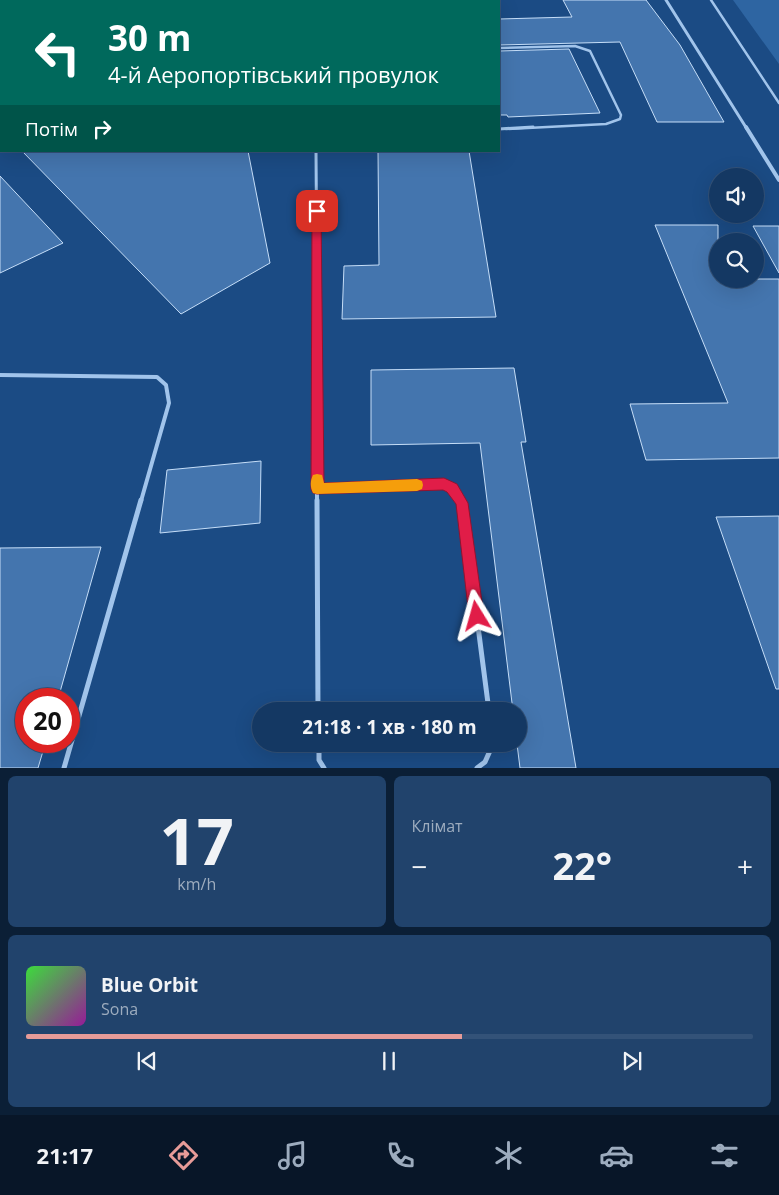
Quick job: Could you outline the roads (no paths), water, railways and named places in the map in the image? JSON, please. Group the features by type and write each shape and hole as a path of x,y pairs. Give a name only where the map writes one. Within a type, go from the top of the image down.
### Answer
{"street":[{"path":"666,0 779,180"}],"lane":[{"path":"711,0 779,103"},
{"path":"500,48 574,46 590,51 621,115 620,119 606,124 500,128"},
{"path":"316,152 318,702"},
{"path":"0,375 157,377 166,385 169,403 64,768"},
{"path":"317,489 444,484 452,488 462,503 488,702"},
{"path":"319,752 319,760 324,768"},
{"path":"476,768 486,762 490,752"}]}
